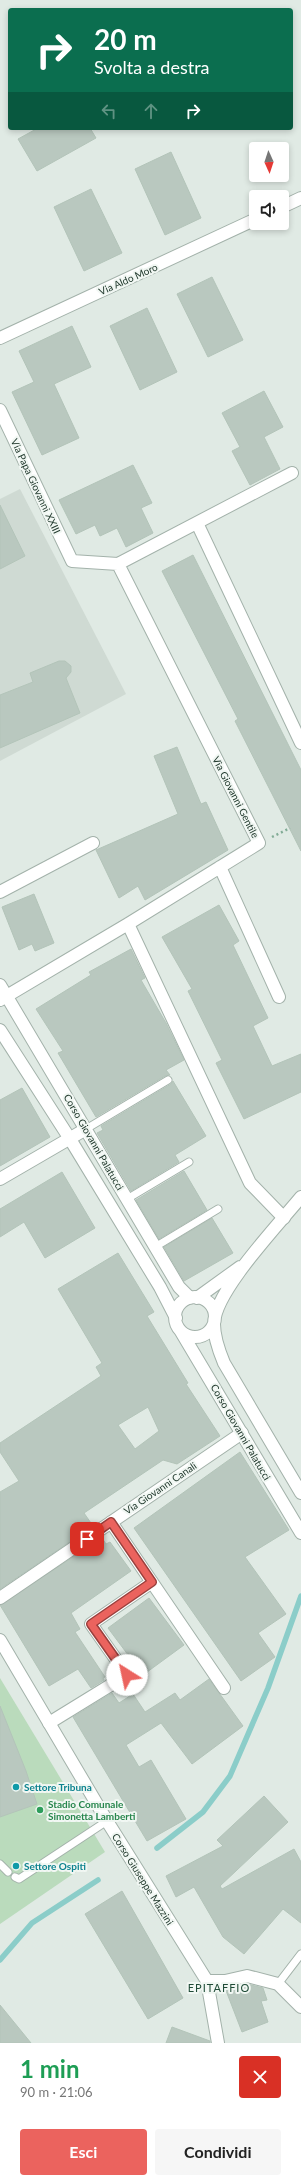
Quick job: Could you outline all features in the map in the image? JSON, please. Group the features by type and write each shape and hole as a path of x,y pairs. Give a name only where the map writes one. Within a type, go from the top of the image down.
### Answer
{"street":[{"path":"289,204 301,198"},
{"name":"Via Aldo Moro","path":"0,338 249,222"},
{"name":"Via Papa Giovanni XXIII","path":"0,410 72,561 118,564"},
{"path":"118,564 292,473"},
{"path":"197,523 301,743"},
{"name":"Via Giovanni Gentile","path":"4,998 260,843 118,564"},
{"path":"0,892 93,843"},
{"path":"220,867 279,997"},
{"path":"128,924 250,1184 284,1218"},
{"name":"Corso Giovanni Palatucci","path":"0,985 4,998 86,1129 179,1287 193,1298 206,1301 214,1309 214,1324 218,1349 224,1363 301,1493"},
{"name":"Corso Giovanni Palatucci","path":"0,1030 70,1139 160,1287 176,1318 180,1330 301,1533"},
{"path":"0,1179 86,1129"},
{"path":"180,1330 192,1337 199,1337 211,1330 220,1302 249,1260 301,1197"},
{"path":"176,1318 176,1312 182,1303 193,1298 249,1260"},
{"name":"Via Giovanni Canali","path":"0,1598 258,1422"},
{"path":"111,1522 224,1688"},
{"path":"49,1723 127,1675 91,1624 152,1582"},
{"name":"Corso Giuseppe Mazzini","path":"0,1640 106,1821 207,1981 218,2043"},
{"path":"207,1981 225,1982 247,1976 278,1984 301,2007"}],"lane":[{"path":"86,1129 168,1080"},
{"path":"126,1199 189,1162"},
{"path":"155,1247 218,1209"},
{"path":"15,1877 19,1879 106,1821"},
{"path":"0,1864 8,1872"},
{"path":"278,1984 301,1954"}],"path":[{"path":"260,843 290,828"}],"shaded area":[{"path":"20,489 126,694 0,761 0,499"}],"green space":[{"name":"Stadio Comunale Simonetta Lamberti","path":"0,1678 105,1852 0,1924"}],"building":[{"path":"34,130 91,130 96,138 37,171 18,139"},
{"path":"171,152 201,218 165,235 135,169"},
{"path":"91,189 122,253 84,271 54,207"},
{"path":"212,277 243,340 208,357 177,294"},
{"path":"147,308 177,372 140,390 110,326"},
{"path":"72,326 91,367 54,384 79,438 42,455 12,392 34,382 19,351"},
{"path":"264,391 283,427 264,437 280,469 250,485 232,451 240,447 222,413"},
{"path":"133,465 152,503 141,508 153,533 126,547 117,528 100,536 95,525 76,534 59,500"},
{"path":"0,505 25,556 0,569"},
{"path":"193,555 301,770 301,851 235,721 238,719 162,571"},
{"path":"59,661 65,661 71,666 71,672 66,678 80,713 0,748 0,695 33,682 30,673"},
{"path":"177,747 201,804 206,802 228,850 145,900 138,886 119,898 96,850 178,814 154,756"},
{"path":"34,894 54,943 35,951 32,944 19,950 2,907"},
{"path":"219,905 239,941 233,945 268,1018 253,1026 272,1066 301,1054 301,1092 244,1119 216,1063 222,1060 188,991 192,989 162,937"},
{"path":"131,949 145,978 141,980 166,1023 184,1060 166,1070 170,1075 165,1076 96,1117 58,1053 63,1051 36,1009 91,975 89,972"},
{"path":"173,1081 206,1136 175,1155 179,1162 131,1191 97,1133 103,1130 101,1126 171,1084"},
{"path":"22,1088 50,1137 0,1166 0,1100"},
{"path":"184,1171 207,1210 159,1239 136,1200"},
{"path":"62,1172 95,1228 45,1258 24,1222 0,1237 0,1209"},
{"path":"212,1218 233,1253 184,1281 164,1247"},
{"path":"118,1253 154,1312 147,1316 188,1383 186,1384 220,1436 177,1464 163,1460 84,1513 93,1526 0,1589 0,1492 19,1481 0,1452 0,1443 101,1376 96,1367 102,1363 58,1289","holes":["148,1407 159,1431 135,1449 118,1425"]},
{"path":"240,1452 289,1530 245,1557 286,1614 258,1633 275,1657 241,1681 134,1528"},
{"path":"102,1538 106,1544 110,1542 131,1571 71,1613 80,1629 75,1632 105,1677 103,1678 104,1680 91,1688 78,1669 49,1686 0,1605"},
{"path":"149,1598 184,1645 143,1675 108,1628"},
{"path":"209,1679 243,1726 192,1764 161,1723 126,1745 139,1767 151,1760 186,1819 147,1841 73,1717 112,1693 119,1703 133,1694 145,1712 175,1693 180,1700"},
{"name":"Settore Tribuna","path":"0,1706 26,1771 37,1804 0,1817"},
{"path":"264,1796 288,1822 220,1886 222,1889 294,1849 301,1862 301,1923 283,1909 244,1954 223,1937 194,1887 176,1897 166,1876 223,1846 217,1840"},
{"path":"122,1891 183,1998 148,2019 85,1914"},
{"path":"247,1984 263,1988 267,2000 261,2001 268,2022 242,2032 225,1988"},
{"path":"0,2005 31,2043 0,2043"},
{"path":"172,2027 210,2041 210,2043 166,2043"}],"waterway":[{"path":"157,1848 203,1812 230,1776 268,1688 301,1596"},
{"path":"0,1960 32,1923 98,1880"}],"place":[{"name":"Settore Tribuna","path":"16,1787"},
{"name":"Stadio Comunale Simonetta Lamberti","path":"40,1810"},
{"name":"Settore Ospiti","path":"16,1866"}],"district":[{"name":"EPITAFFIO","path":"219,1988"}],"route":[{"path":"87,1539 111,1522 152,1582 91,1624 127,1675"}]}
